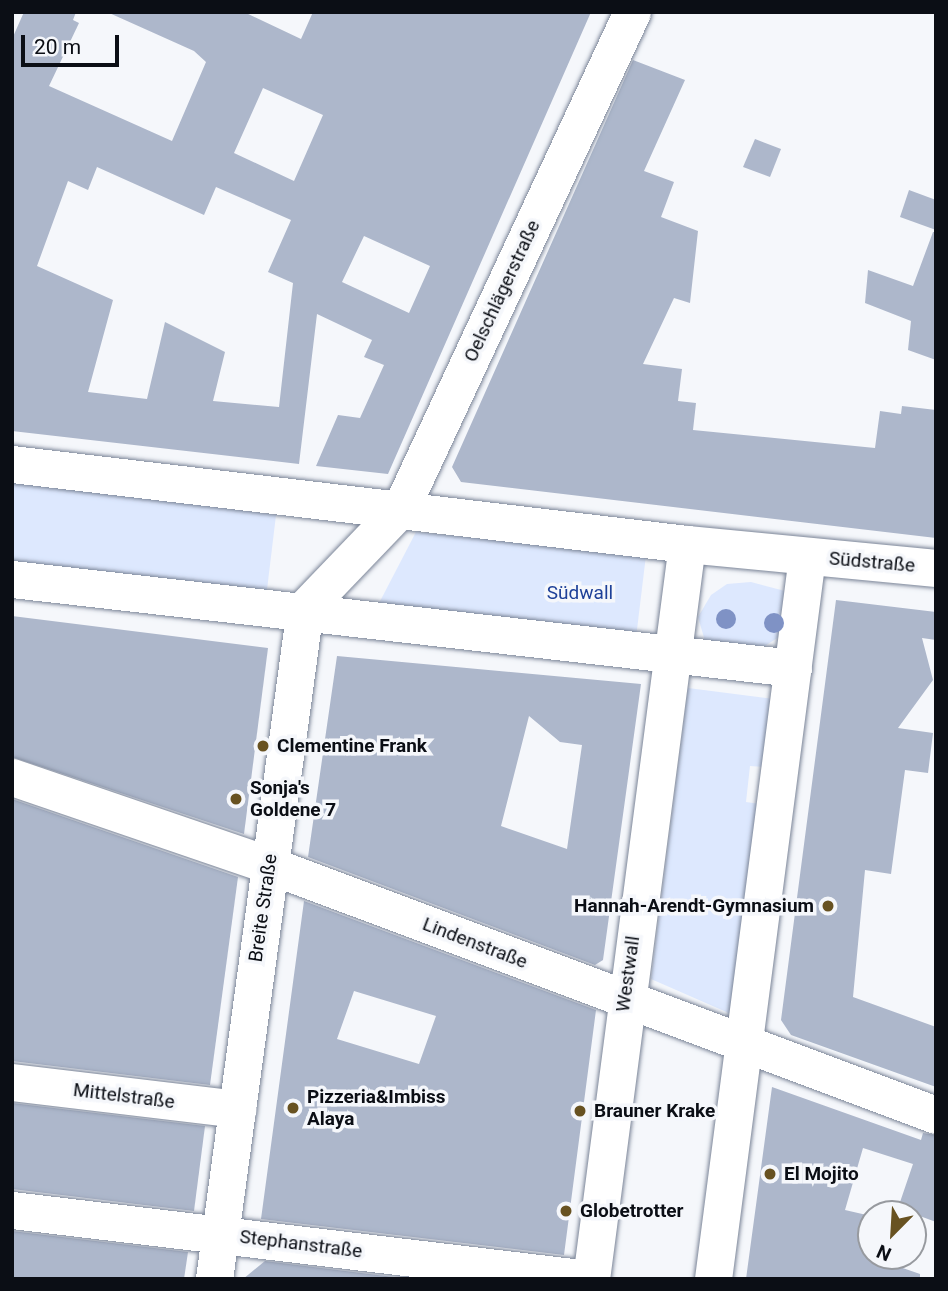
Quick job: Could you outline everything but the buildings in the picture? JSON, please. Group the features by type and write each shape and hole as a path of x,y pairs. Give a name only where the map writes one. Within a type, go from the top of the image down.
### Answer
{"street":[{"name":"Oelschlägerstraße","path":"305,608 401,508 632,12"},
{"path":"12,464 807,556 713,1279"},
{"name":"Westwall","path":"590,1279 624,999 687,544"},
{"name":"Südstraße","path":"807,556 936,568"},
{"path":"12,579 305,608 793,668"},
{"name":"Breite Straße","path":"214,1279 305,608"},
{"name":"Lindenstraße","path":"12,777 269,865 936,1115"},
{"name":"Mittelstraße","path":"12,1082 237,1109"},
{"name":"Stephanstraße","path":"12,1210 590,1279"}],"green space":[{"path":"12,480 276,515 266,598 12,565"},
{"name":"Südwall","path":"416,532 646,555 636,638 376,609"},
{"path":"751,582 785,591 779,637 760,649 705,641 698,617 711,595 727,584"},
{"path":"688,688 774,699 765,767 750,766 746,802 760,804 731,1014 651,979"}],"place":[{"name":"Clementine Frank","path":"263,746"},
{"name":"Sonja's Goldene 7","path":"236,799"},
{"name":"Hannah-Arendt-Gymnasium","path":"828,906"},
{"name":"Pizzeria&Imbiss Alaya","path":"293,1108"},
{"name":"Brauner Krake","path":"580,1111"},
{"name":"El Mojito","path":"770,1174"},
{"name":"Globetrotter","path":"566,1211"}]}
